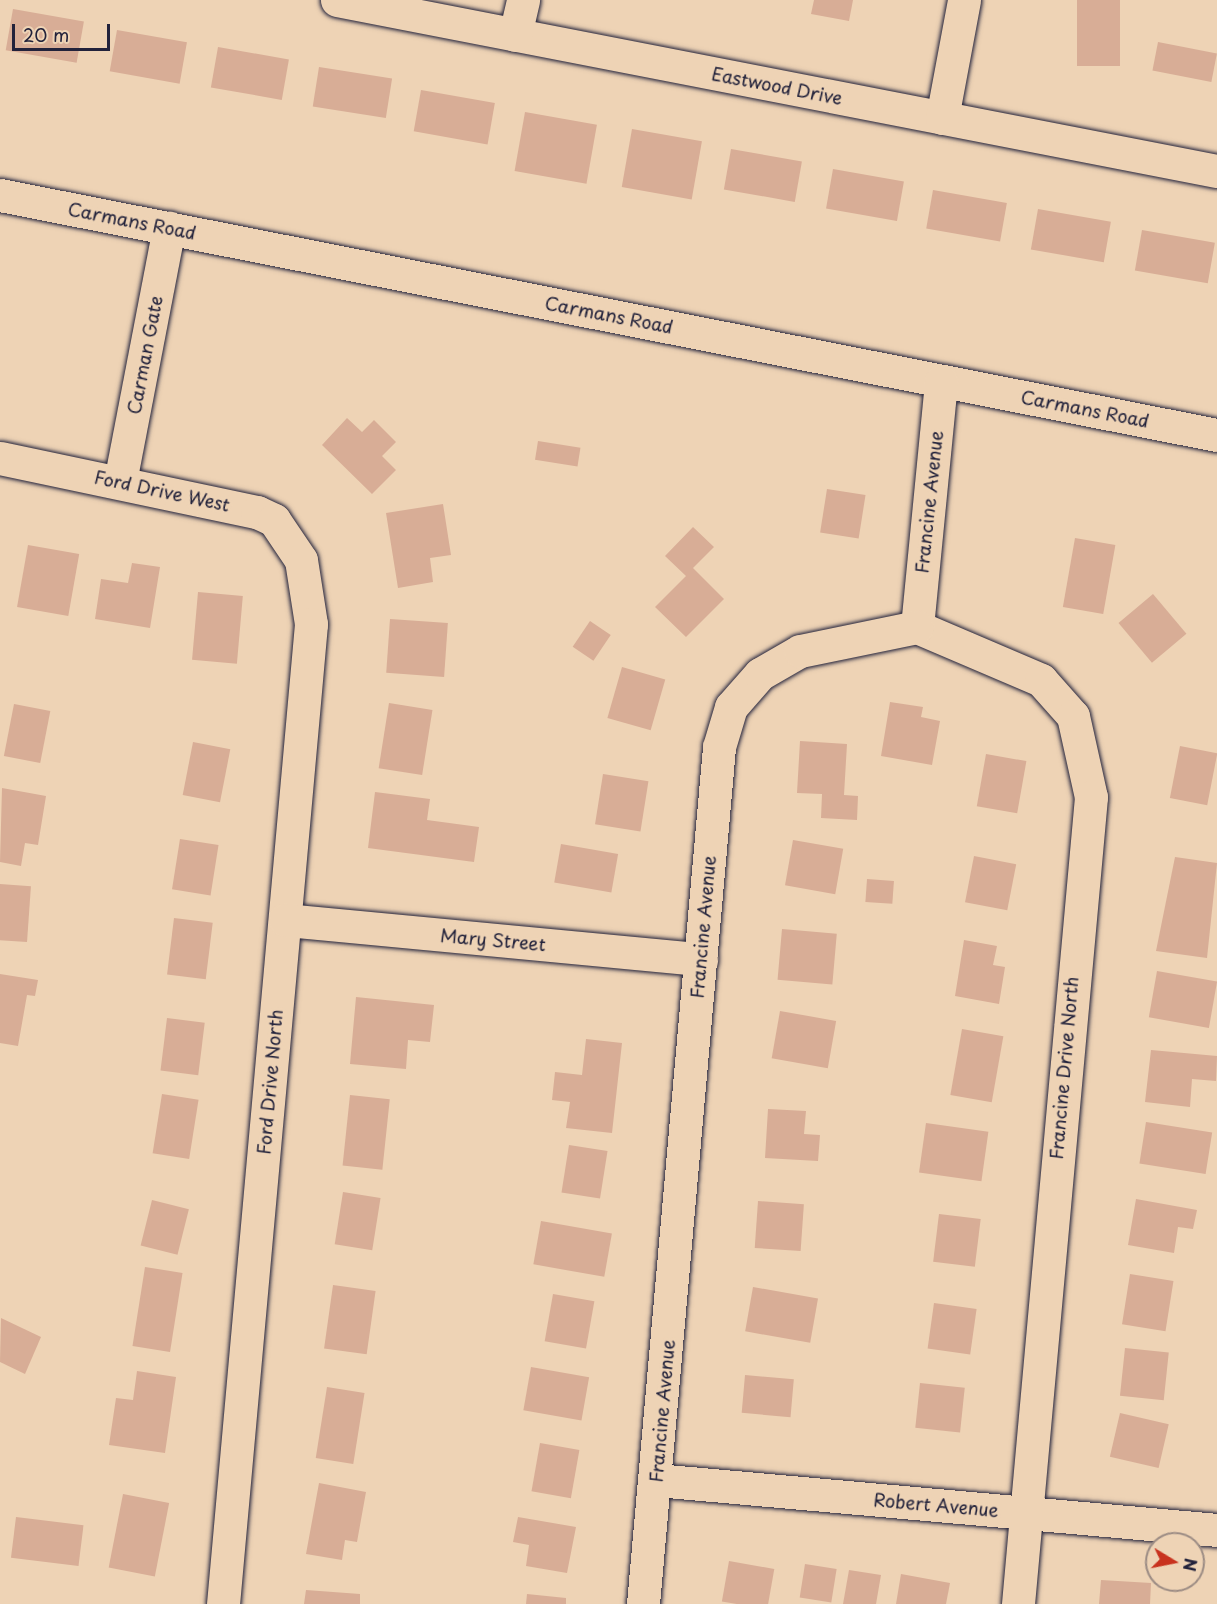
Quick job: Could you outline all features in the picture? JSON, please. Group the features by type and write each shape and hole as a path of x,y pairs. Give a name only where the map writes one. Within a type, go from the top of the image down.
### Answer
{"street":[{"name":"Eastwood Drive","path":"337,0 1217,171"},
{"path":"515,35 523,0"},
{"path":"942,118 963,0"},
{"name":"Carmans Road","path":"0,195 1217,435"},
{"name":"Carman Gate","path":"120,482 169,228"},
{"name":"Francine Avenue","path":"643,1604 656,1480 719,747 731,707 760,674 800,651 917,627 941,381"},
{"name":"Ford Drive West","path":"0,458 257,512 274,520 301,560"},
{"name":"Ford Drive North","path":"223,1604 311,624 301,560"},
{"name":"Francine Drive North","path":"917,627 1041,680 1073,716 1088,772 1091,797 1018,1604"},
{"name":"Mary Street","path":"285,920 701,959"},
{"name":"Robert Avenue","path":"656,1480 1217,1530"}],"building":[{"path":"814,0 853,0 849,21 811,14"},
{"path":"1077,0 1120,0 1120,66 1077,66"},
{"path":"13,9 84,22 77,63 6,50"},
{"path":"117,30 187,42 180,84 110,71"},
{"path":"1158,42 1217,53 1211,82 1152,70"},
{"path":"218,47 289,60 282,100 211,87"},
{"path":"319,67 392,79 386,118 313,107"},
{"path":"421,90 495,103 488,144 414,131"},
{"path":"525,112 597,125 586,184 515,171"},
{"path":"632,129 702,141 692,199 622,187"},
{"path":"731,149 802,162 795,202 724,189"},
{"path":"833,169 904,182 897,221 826,208"},
{"path":"933,190 1007,203 1000,241 926,228"},
{"path":"1038,209 1111,222 1104,262 1031,249"},
{"path":"1142,230 1215,243 1208,283 1135,270"},
{"path":"347,418 362,432 374,420 396,442 382,456 396,470 372,494 322,445"},
{"path":"538,441 580,448 577,466 535,460"},
{"path":"827,489 866,495 859,539 820,532"},
{"path":"443,504 451,555 430,558 433,582 398,588 386,513"},
{"path":"693,527 714,547 693,568 724,599 686,637 655,607 686,576 665,556"},
{"path":"1075,538 1115,545 1103,614 1063,607"},
{"path":"28,545 79,554 68,616 17,607"},
{"path":"132,563 160,567 150,628 95,619 101,579 128,583"},
{"path":"198,592 243,596 237,664 192,660"},
{"path":"1153,594 1186,634 1152,663 1119,623"},
{"path":"390,619 448,623 444,677 386,673"},
{"path":"590,621 611,635 593,661 573,647"},
{"path":"622,667 665,679 651,730 607,718"},
{"path":"890,702 923,707 921,717 940,721 932,765 881,756"},
{"path":"389,703 432,710 422,775 379,768"},
{"path":"14,704 50,711 40,763 4,756"},
{"path":"800,741 847,744 844,795 858,796 857,820 821,818 822,794 797,793"},
{"path":"193,742 230,749 220,802 183,795"},
{"path":"1180,746 1217,753 1207,805 1170,798"},
{"path":"986,754 1026,761 1017,813 977,806"},
{"path":"603,774 648,781 640,832 595,824"},
{"path":"2,788 46,796 38,845 25,843 21,866 0,862"},
{"path":"375,792 430,799 427,820 479,827 474,862 368,848"},
{"path":"180,839 219,845 211,895 172,889"},
{"path":"793,840 843,849 835,894 785,885"},
{"path":"561,844 618,854 611,892 554,882"},
{"path":"974,856 1016,864 1007,910 965,902"},
{"path":"1175,857 1217,863 1207,958 1156,951"},
{"path":"867,879 894,881 892,904 865,902"},
{"path":"0,884 31,886 27,942 0,940"},
{"path":"174,918 213,923 206,979 167,975"},
{"path":"782,929 837,934 832,985 778,980"},
{"path":"964,940 997,946 993,965 1005,967 999,1004 955,996"},
{"path":"1157,971 1217,982 1209,1028 1149,1017"},
{"path":"0,974 38,980 35,996 27,995 18,1046 0,1043"},
{"path":"356,997 434,1005 430,1042 408,1040 406,1069 350,1064"},
{"path":"780,1011 836,1021 828,1068 772,1058"},
{"path":"167,1018 205,1023 198,1075 161,1071"},
{"path":"962,1029 1003,1036 992,1102 950,1095"},
{"path":"586,1039 622,1043 612,1133 566,1128 570,1102 552,1100 555,1072 582,1075"},
{"path":"1151,1050 1217,1056 1216,1081 1192,1079 1190,1107 1145,1102"},
{"path":"162,1094 199,1100 189,1159 153,1153"},
{"path":"350,1095 390,1099 382,1170 343,1166"},
{"path":"768,1109 806,1111 804,1134 820,1135 818,1161 765,1158"},
{"path":"1146,1122 1212,1132 1206,1174 1139,1163"},
{"path":"926,1123 988,1132 981,1181 919,1173"},
{"path":"569,1145 608,1151 600,1199 561,1192"},
{"path":"343,1192 381,1198 372,1250 335,1244"},
{"path":"1136,1199 1197,1210 1193,1229 1178,1227 1174,1253 1128,1245"},
{"path":"152,1200 189,1209 178,1255 141,1246"},
{"path":"758,1201 804,1204 801,1251 755,1248"},
{"path":"939,1214 981,1219 975,1267 933,1262"},
{"path":"541,1221 612,1234 604,1277 533,1264"},
{"path":"145,1267 183,1273 170,1352 132,1346"},
{"path":"1130,1274 1173,1281 1165,1331 1122,1324"},
{"path":"333,1285 376,1291 367,1354 324,1348"},
{"path":"753,1287 818,1298 810,1343 745,1331"},
{"path":"553,1294 594,1301 586,1349 545,1341"},
{"path":"934,1303 977,1309 970,1355 928,1349"},
{"path":"1,1318 41,1337 25,1374 0,1362"},
{"path":"1125,1348 1169,1353 1164,1400 1120,1396"},
{"path":"531,1367 589,1377 581,1421 523,1410"},
{"path":"137,1371 176,1377 165,1453 109,1445 116,1398 133,1400"},
{"path":"745,1375 794,1379 791,1417 742,1413"},
{"path":"920,1383 965,1388 960,1432 915,1428"},
{"path":"327,1387 365,1393 353,1464 316,1458"},
{"path":"1120,1413 1169,1424 1159,1468 1110,1457"},
{"path":"540,1443 579,1450 571,1498 531,1491"},
{"path":"319,1483 366,1492 357,1542 345,1540 342,1560 306,1554"},
{"path":"123,1494 169,1503 155,1577 109,1568"},
{"path":"16,1517 83,1525 78,1566 11,1558"},
{"path":"518,1517 576,1527 567,1573 526,1566 529,1545 513,1542"},
{"path":"729,1561 774,1569 768,1604 722,1601"},
{"path":"805,1564 837,1569 831,1603 800,1598"},
{"path":"849,1570 881,1575 876,1604 843,1604"},
{"path":"901,1574 950,1583 946,1604 896,1604"},
{"path":"1101,1580 1145,1583 1145,1592 1151,1592 1150,1604 1099,1604"},
{"path":"306,1590 360,1594 360,1604 304,1604"},
{"path":"527,1594 566,1598 566,1604 526,1604"}]}
